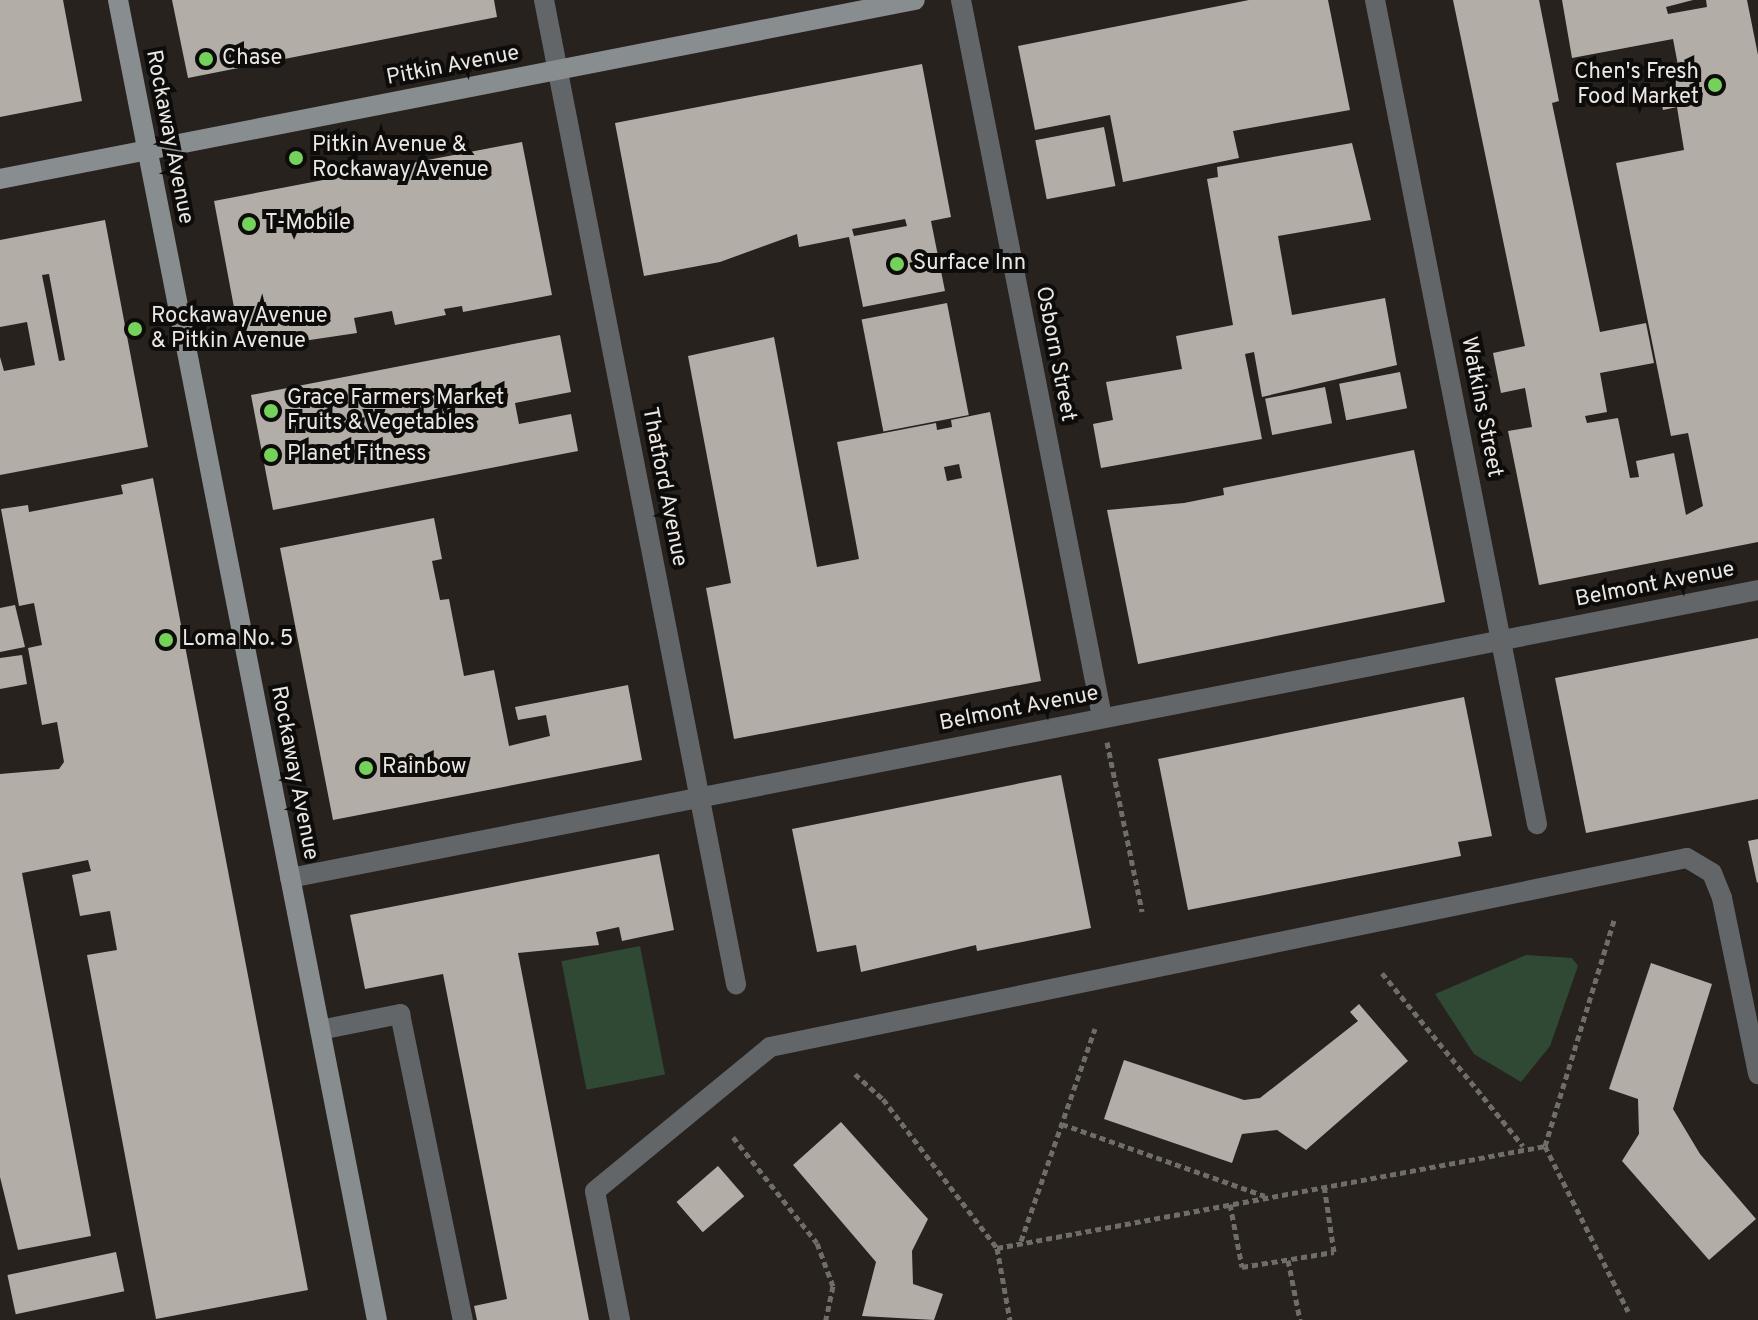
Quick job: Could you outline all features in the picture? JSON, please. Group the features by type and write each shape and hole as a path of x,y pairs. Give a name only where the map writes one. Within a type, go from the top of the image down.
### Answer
{"street":[{"name":"Rockaway Avenue","path":"118,0 377,1320"},
{"name":"Thatford Avenue","path":"544,0 736,984"},
{"name":"Pitkin Avenue","path":"0,179 915,0"},
{"name":"Osborn Street","path":"961,0 1102,717"},
{"name":"Watkins Street","path":"1375,0 1537,824"},
{"name":"Belmont Avenue","path":"290,878 701,794 1758,590"},
{"path":"620,1320 595,1191 770,1047 1687,858 1712,873 1722,898 1758,1074"},
{"path":"320,1030 400,1014 463,1320"}],"path":[{"path":"1102,717 1142,911"},
{"path":"1614,920 1545,1146 1628,1311"},
{"path":"1382,973 1523,1146"},
{"path":"1021,1241 1095,1028"},
{"path":"855,1074 897,1116 997,1248 1010,1320"},
{"path":"1062,1124 1267,1196"},
{"path":"733,1137 830,1268 826,1320"},
{"path":"997,1248 1523,1146 1545,1146"},
{"path":"1230,1204 1242,1267 1334,1252 1324,1185"},
{"path":"1288,1260 1300,1320"}],"green space":[{"path":"640,946 665,1075 586,1090 561,961"},
{"path":"1526,955 1572,958 1578,966 1550,1046 1521,1082 1474,1054 1435,994"}],"building":[{"path":"0,0 63,0 82,101 0,117"},
{"path":"172,0 494,0 497,17 188,78"},
{"path":"1249,0 1328,0 1350,110 1233,131 1239,158 1123,182 1110,115 1035,130 1018,46"},
{"path":"1453,0 1539,0 1559,101 1552,103 1600,332 1646,323 1654,363 1600,373 1607,412 1585,416 1587,423 1618,418 1630,478 1639,477 1636,461 1674,453 1686,515 1703,506 1688,433 1671,436 1616,163 1684,150 1677,107 1663,110 1660,94 1674,92 1672,78 1680,76 1673,39 1572,58 1562,0 1693,0 1666,7 1668,14 1707,7 1706,0 1747,0 1758,55 1758,542 1539,585 1508,431 1532,427 1525,388 1501,393 1493,353 1525,346"},
{"path":"922,64 951,217 931,221 945,291 863,307 849,237 799,247 797,234 720,262 644,276 615,123","holes":["905,219 907,226 854,236 852,229"]},
{"path":"1104,127 1115,186 1047,199 1035,140"},
{"path":"522,142 552,295 463,312 462,306 444,309 446,315 395,325 392,311 354,318 357,333 242,350 214,201"},
{"path":"1352,143 1371,220 1278,236 1292,315 1385,298 1397,365 1262,397 1254,352 1245,354 1262,439 1101,468 1093,424 1113,420 1106,382 1182,369 1176,336 1233,325 1207,179 1218,177 1217,167"},
{"path":"105,220 148,447 0,475 0,357 4,371 35,365 27,322 0,327 0,240","holes":["49,274 65,360 59,361 42,275"]},
{"path":"947,303 969,415 883,432 862,320"},
{"path":"560,335 571,392 515,403 519,424 571,414 578,451 273,510 251,395"},
{"path":"774,337 817,567 859,559 837,442 936,423 937,430 952,427 951,420 990,412 1041,681 734,739 706,588 731,583 688,356","holes":["959,464 962,478 947,481 944,467"]},
{"path":"1400,372 1407,408 1346,420 1339,384"},
{"path":"1325,387 1332,423 1272,435 1265,399"},
{"path":"1414,450 1445,602 1138,664 1107,510 1184,503 1224,495 1223,488"},
{"path":"153,478 308,1290 156,1319 87,955 117,950 110,911 80,916 72,875 91,871 88,860 22,873 91,1236 18,1250 0,1177 0,774 59,769 64,762 57,722 42,725 28,648 42,645 34,603 19,606 1,509 28,505 29,512 123,494 121,485"},
{"path":"434,518 442,559 432,561 440,600 449,599 464,676 494,670 509,746 550,736 546,715 518,720 515,707 628,685 642,760 333,820 280,548"},
{"path":"15,605 25,647 0,652 0,608"},
{"path":"1758,638 1758,799 1586,833 1555,678"},
{"path":"22,655 27,684 0,689 0,658"},
{"path":"1464,697 1492,836 1458,842 1461,856 1188,910 1158,759"},
{"path":"1061,775 1091,928 977,951 976,945 861,972 856,945 817,952 792,829"},
{"path":"1758,839 1758,882 1757,883 1748,841"},
{"path":"659,854 674,930 622,941 619,927 596,932 599,945 518,953 589,1320 477,1320 474,1306 507,1299 443,974 365,989 350,915"},
{"path":"1651,963 1712,984 1673,1109 1700,1154 1756,1219 1709,1260 1622,1161 1639,1134 1638,1099 1609,1089"},
{"path":"1359,1004 1408,1061 1306,1150 1277,1130 1242,1134 1232,1163 1104,1119 1124,1060 1244,1100 1260,1098 1358,1021 1350,1012"},
{"path":"841,1122 928,1219 912,1251 913,1284 943,1294 934,1320 862,1316 876,1262 793,1165"},
{"path":"718,1166 744,1196 703,1232 676,1202"},
{"path":"116,1252 124,1291 16,1314 7,1275"}],"place":[{"name":"Chase","path":"206,59"},
{"name":"Chen's Fresh Food Market","path":"1715,85"},
{"name":"Pitkin Avenue & Rockaway Avenue","path":"296,158"},
{"name":"T-Mobile","path":"249,224"},
{"name":"Surface Inn","path":"897,264"},
{"name":"Rockaway Avenue & Pitkin Avenue","path":"135,329"},
{"name":"Grace Farmers Market Fruits & Vegetables","path":"271,411"},
{"name":"Planet Fitness","path":"271,455"},
{"name":"Loma No. 5","path":"166,640"},
{"name":"Rainbow","path":"366,768"}]}
